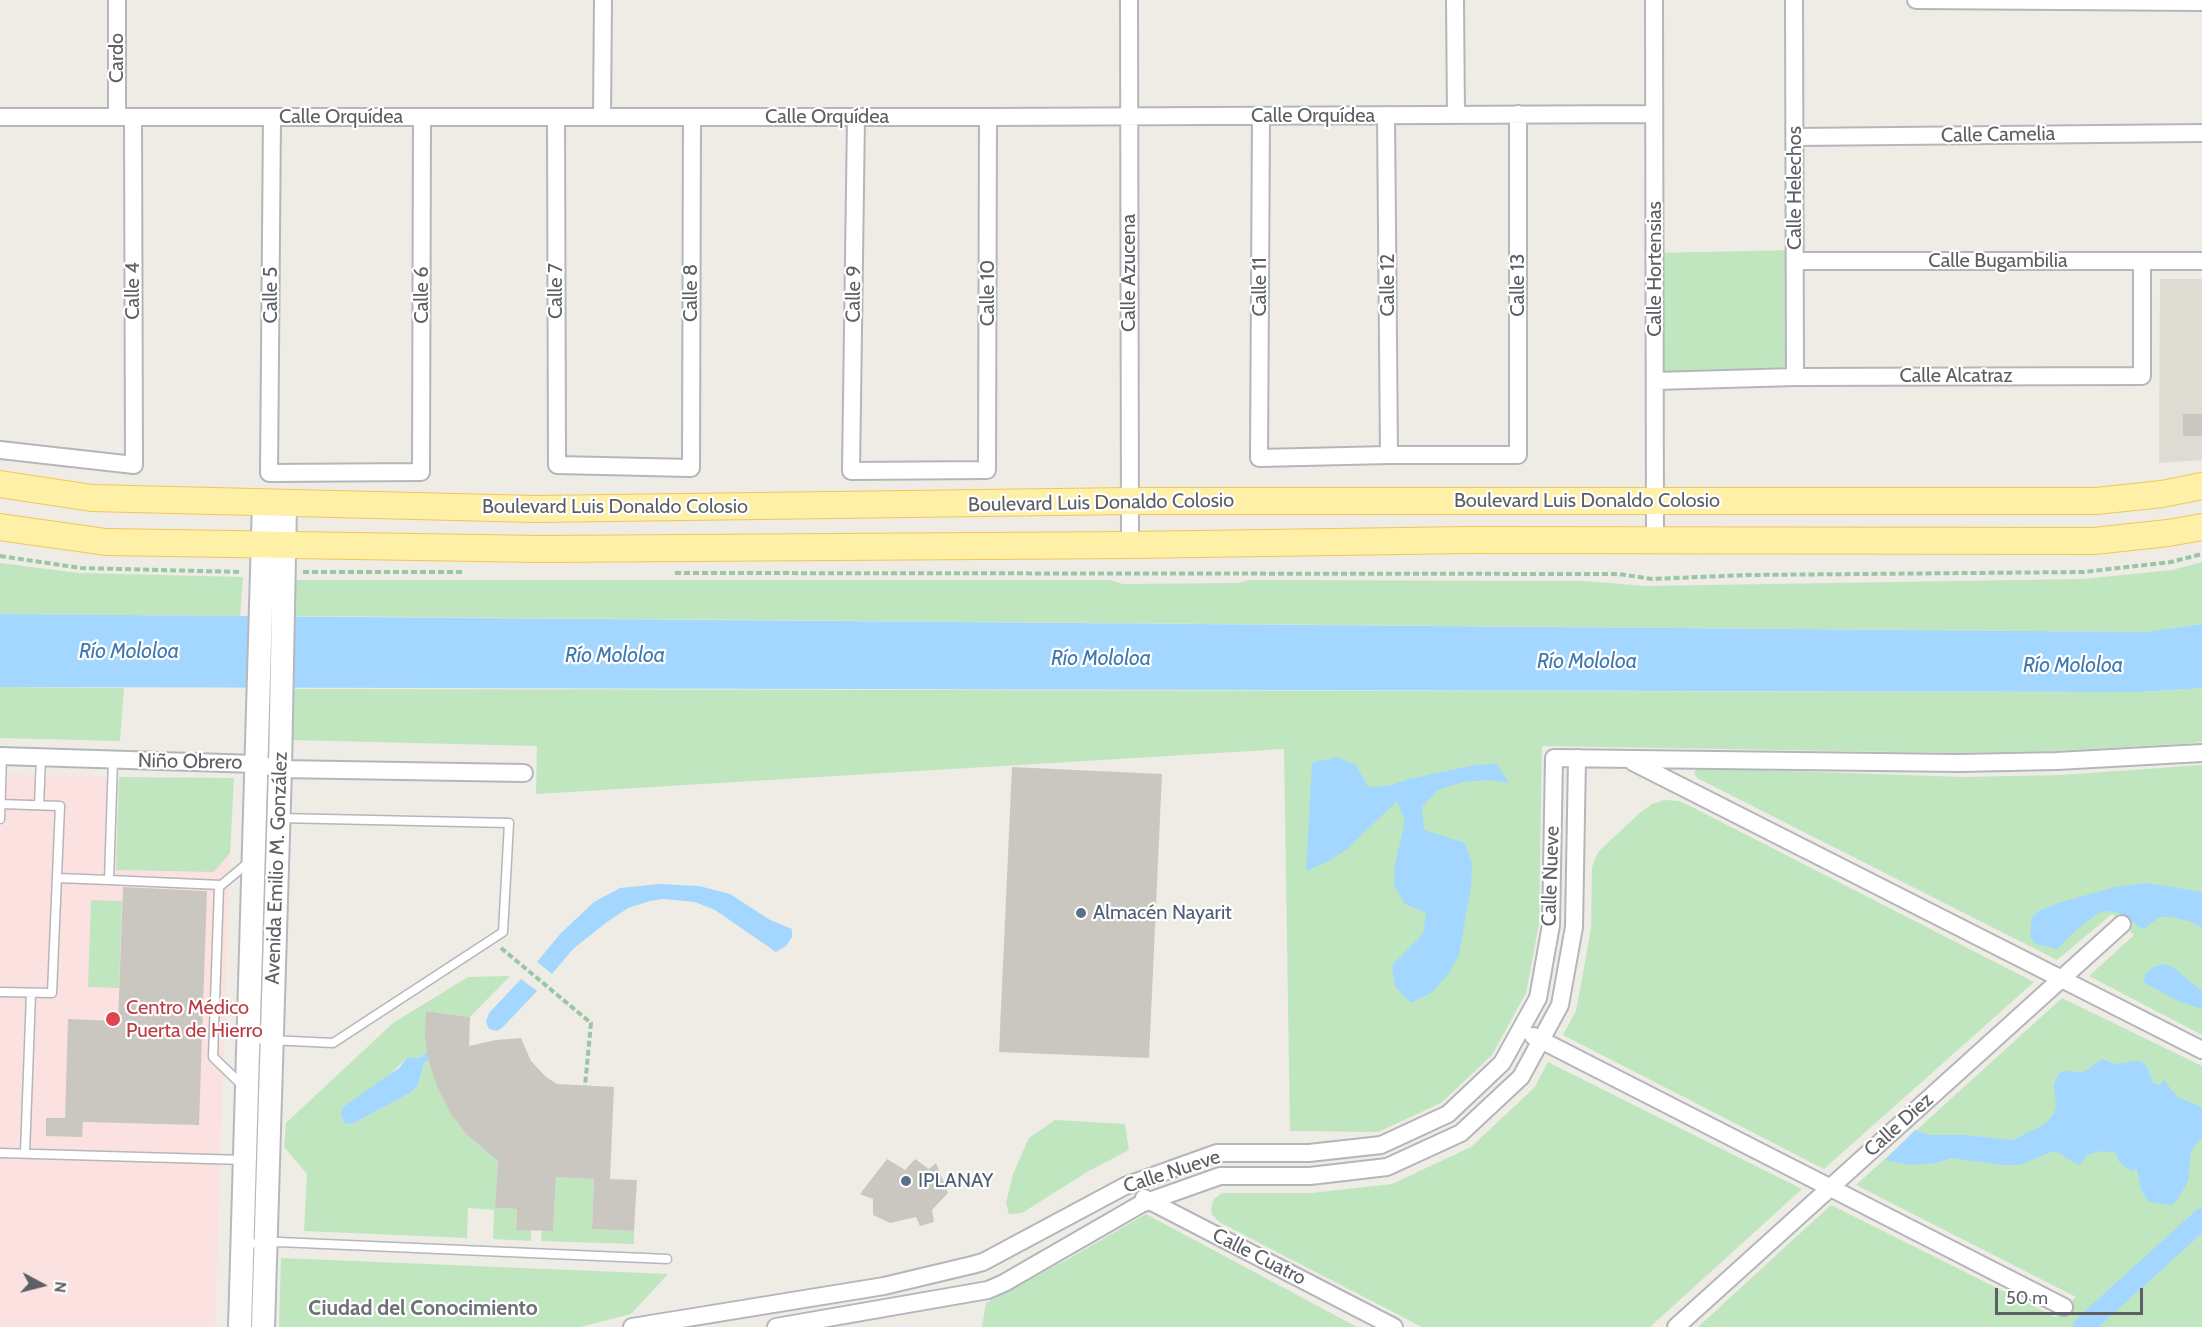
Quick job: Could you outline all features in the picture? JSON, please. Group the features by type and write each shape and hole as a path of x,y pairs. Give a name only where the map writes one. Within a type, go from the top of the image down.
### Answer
{"main road":[{"name":"Boulevard Luis Donaldo Colosio","path":"0,484 92,498 536,509 1130,501 2096,501 2162,494 2202,486"},
{"path":"1470,540 1501,526 1640,523 1646,518 1655,501"},
{"path":"273,607 275,503"},
{"name":"Boulevard Luis Donaldo Colosio","path":"0,527 106,542 540,549 1655,539 2094,541 2202,527"},
{"name":"Avenida Emilio M. González","path":"263,1327 282,696 273,607"},
{"name":"Avenida Emilio M. González","path":"240,1327 259,697 273,607"}],"street":[{"name":"Cardo","path":"117,0 125,117"},
{"path":"602,117 603,0"},
{"name":"Calle Azucena","path":"1129,0 1130,545"},
{"path":"1455,0 1456,115"},
{"name":"Calle Hortensias","path":"1654,0 1655,539"},
{"name":"Calle Helechos","path":"1794,0 1796,377"},
{"path":"1916,0 2202,2"},
{"name":"Calle 13","path":"1389,455 1518,455 1518,114"},
{"name":"Calle Orquídea","path":"0,117 1654,114"},
{"name":"Calle 12","path":"1386,115 1389,455"},
{"name":"Calle 11","path":"1261,116 1259,458 1389,455"},
{"name":"Calle 4","path":"0,450 134,465 125,117"},
{"name":"Calle 5","path":"272,117 269,473 421,472"},
{"name":"Calle 6","path":"421,472 423,117"},
{"name":"Calle 7","path":"556,117 557,465 691,468"},
{"name":"Calle 8","path":"691,468 692,117"},
{"name":"Calle 9","path":"851,471 856,117"},
{"name":"Calle 10","path":"851,471 987,470 988,117"},
{"name":"Calle Camelia","path":"1795,136 2202,133"},
{"name":"Calle Bugambilia","path":"1795,261 2202,261"},
{"name":"Calle Alcatraz","path":"1655,381 1796,377 2142,376 2142,261"},
{"path":"1577,758 1959,763 2057,761 2202,753"},
{"name":"Niño Obrero","path":"1,756 257,764 280,769 524,773"},
{"name":"Calle Nueve","path":"632,1327 884,1286 983,1262 1125,1186 1217,1153 1309,1153 1381,1145 1448,1114 1502,1063 1538,998 1551,925 1554,758 1577,758 1574,927 1560,1005 1521,1077 1461,1133 1387,1167 1310,1176 1220,1176 1142,1204 1005,1283 988,1290 776,1327"},
{"path":"1628,759 2202,1050"},
{"name":"Calle Diez","path":"1676,1327 2122,924"},
{"path":"1520,1030 2064,1307"},
{"name":"Calle Cuatro","path":"1125,1186 1394,1327"}],"lane":[{"path":"0,819 1,756"},
{"path":"39,805 41,758"},
{"path":"109,880 113,760"},
{"path":"0,804 60,806 52,993 0,992"},
{"path":"248,1039 333,1043 503,932 509,824 278,818"},
{"path":"247,1089 213,1058 219,887 254,858"},
{"path":"57,878 221,885"},
{"path":"25,1153 31,993"},
{"path":"0,1153 245,1160"},
{"path":"242,1244 279,1242 668,1259"}],"path":[{"path":"666,573 1607,574 1652,579 1747,575 2084,573 2170,562 2202,554"},
{"path":"0,556 81,568 273,572 475,572"},
{"path":"492,940 591,1023 585,1086"}],"shaded area":[{"path":"2160,279 2202,279 2202,460 2159,463"},
{"name":"Centro Médico Puerta de Hierro","path":"0,774 119,777 116,870 214,872 230,853 215,1327 0,1327"}],"green space":[{"path":"1795,250 1795,377 1655,381 1655,253"},
{"path":"2202,562 2202,624 2144,632 293,616 296,580 1110,580 1123,584 1238,583 1250,580 1584,581 1646,586 2083,579 2172,570"},
{"path":"0,563 79,573 243,577 240,616 0,614"},
{"path":"0,687 124,688 120,741 0,738"},
{"path":"2202,688 2202,742 2180,744 2055,751 1961,753 1542,746 1539,924 1526,993 1492,1055 1441,1103 1378,1132 1290,1131 1284,749 536,794 537,746 291,740 293,689 2141,692"},
{"path":"2202,765 2202,1035 2089,976 2134,935 2112,914 2057,960 1697,778 1694,772 1699,768 1964,777 2060,775"},
{"path":"119,777 234,778 230,853 214,872 116,870"},
{"path":"1665,800 1679,801 1692,807 2034,982 1824,1169 1563,1035 1576,1011 1591,929 1592,868 1595,858 1600,850 1641,812 1652,804"},
{"path":"91,900 122,901 119,988 88,987"},
{"path":"510,976 470,1017 426,1011 428,1051 420,1058 407,1058 390,1074 356,1122 410,1093 418,1086 424,1063 429,1060 438,1089 450,1113 467,1135 498,1161 495,1208 517,1209 516,1229 531,1230 531,1241 493,1239 494,1210 468,1208 467,1238 304,1231 307,1174 284,1147 286,1123 393,1023 468,977"},
{"path":"2062,998 2202,1066 2202,1327 1698,1327 1831,1205 2055,1317 2076,1297 1856,1185"},
{"path":"1548,1062 1802,1189 1650,1327 1422,1327 1219,1222 1212,1214 1214,1199 1222,1193 1311,1193 1392,1184 1471,1147 1534,1088"},
{"path":"1055,1120 1125,1124 1129,1150 1087,1172 1022,1213 1009,1214 1006,1203 1013,1174 1029,1138"},
{"path":"556,1177 594,1179 592,1229 634,1231 634,1244 541,1241 542,1230 553,1231"},
{"path":"1146,1214 1357,1327 982,1327 986,1303"},
{"path":"281,1258 668,1274 631,1314 580,1327 279,1327"}],"water":[{"name":"Río Mololoa","path":"0,614 2144,632 2202,624 2202,688 2141,692 0,687"},
{"path":"1336,757 1356,765 1368,787 1388,786 1409,779 1475,765 1497,764 1509,783 1488,780 1463,782 1438,790 1422,807 1424,830 1465,843 1472,864 1471,887 1459,955 1448,974 1433,992 1411,1003 1395,986 1392,965 1423,934 1426,913 1405,904 1394,886 1395,865 1405,821 1397,801 1347,849 1327,862 1306,871 1312,763"},
{"path":"2146,883 2202,892 2202,928 2191,922 2172,917 2160,917 2143,929 2119,913 2108,911 2098,913 2057,949 2036,944 2030,936 2032,917 2039,911 2058,903 2115,887"},
{"path":"660,884 699,886 730,894 770,920 792,929 792,937 786,946 776,952 715,910 695,902 663,899 628,908 607,922 573,949 552,974 537,962 561,933 594,902 620,888"},
{"path":"2164,964 2174,968 2202,991 2202,1009 2180,1002 2143,982 2146,973"},
{"path":"521,979 537,991 502,1028 497,1031 489,1029 486,1022 489,1013"},
{"path":"428,1051 429,1060 424,1063 418,1086 410,1093 356,1122 345,1123 341,1115 343,1107 399,1068 407,1058 420,1058"},
{"path":"2102,1059 2115,1064 2137,1061 2144,1063 2153,1083 2160,1085 2164,1080 2177,1097 2202,1109 2202,1138 2191,1151 2188,1180 2185,1187 2171,1205 2149,1202 2141,1190 2137,1169 2131,1171 2119,1162 2116,1153 2102,1151 2088,1155 2078,1165 2057,1152 2051,1152 2020,1165 1952,1158 1936,1163 1910,1165 1885,1160 1915,1130 1929,1135 1965,1135 2013,1140 2045,1124 2054,1113 2056,1106 2054,1085 2062,1071 2084,1072"}],"building":[{"path":"2183,414 2202,414 2202,436 2183,436"},
{"name":"Almacén Nayarit","path":"1012,767 1162,774 1149,1058 999,1052"},
{"path":"123,887 207,891 199,1125 83,1122 82,1137 46,1136 46,1118 65,1118 68,1019 118,1021"},
{"path":"426,1011 470,1017 469,1046 496,1040 521,1038 531,1061 546,1077 557,1084 614,1087 610,1179 637,1180 634,1231 592,1229 594,1179 556,1177 553,1231 516,1230 517,1209 495,1208 498,1161 467,1135 450,1113 438,1089 429,1063 425,1036"},
{"name":"IPLANAY","path":"887,1159 905,1170 915,1159 929,1169 936,1163 948,1193 932,1210 934,1222 920,1226 916,1217 890,1223 873,1215 873,1199 860,1194"}],"waterway":[{"path":"2083,1327 2202,1219"}],"place":[{"name":"Almacén Nayarit","path":"1081,913"},
{"name":"Centro Médico Puerta de Hierro","path":"113,1019"},
{"name":"IPLANAY","path":"906,1181"}],"district":[{"name":"Ciudad del Conocimiento","path":"423,1309"}]}
